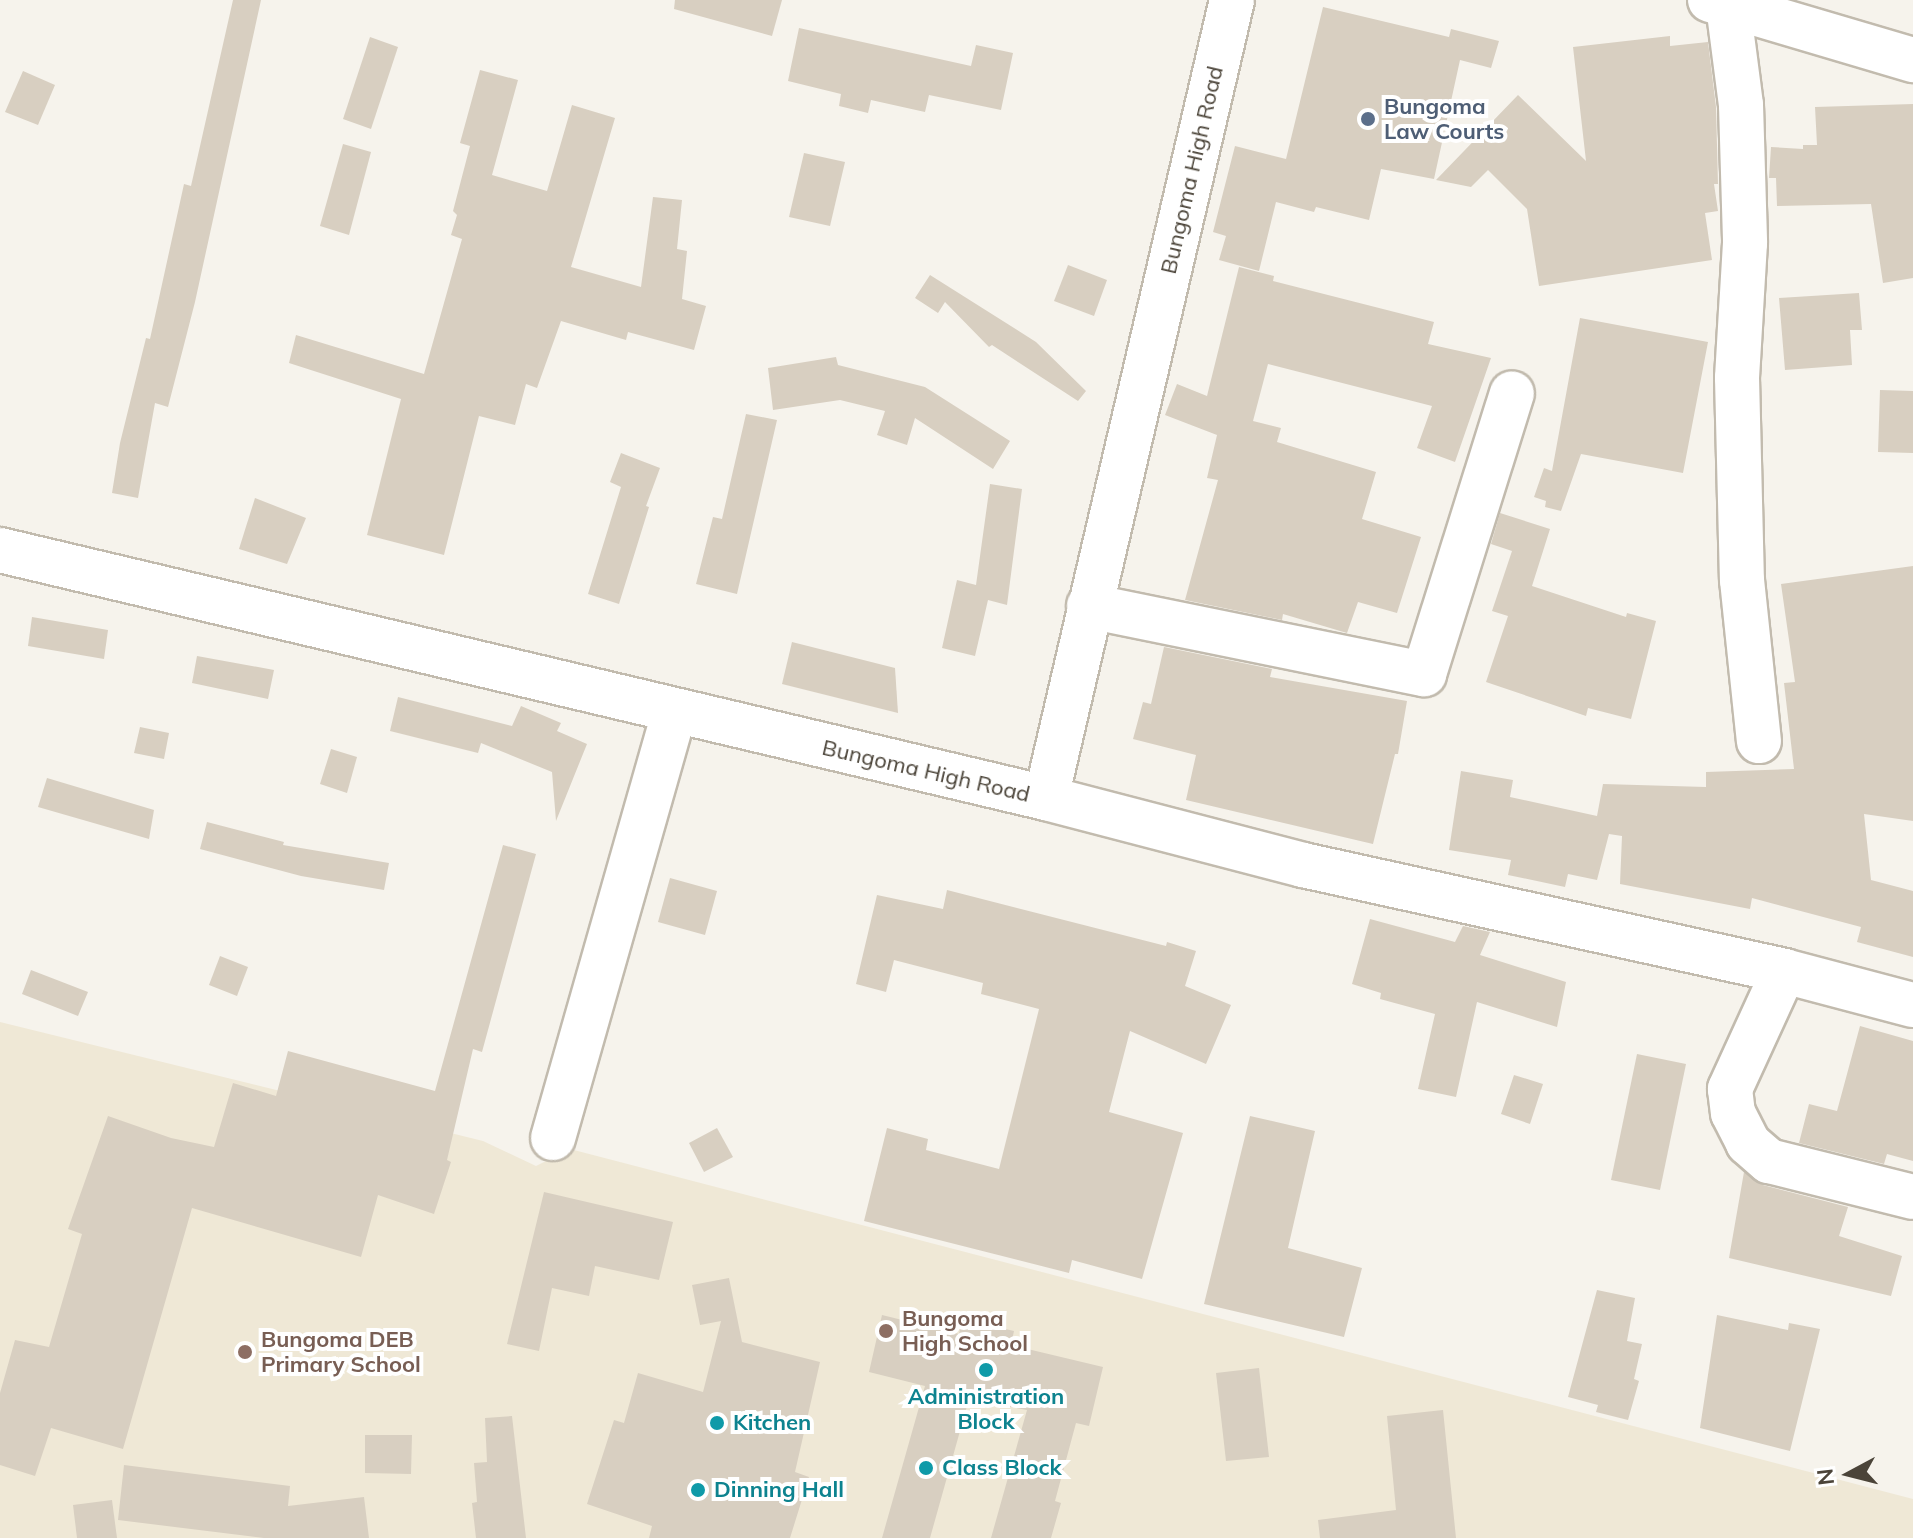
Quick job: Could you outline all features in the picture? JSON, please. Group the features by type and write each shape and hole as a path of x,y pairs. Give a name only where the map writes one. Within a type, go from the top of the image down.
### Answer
{"street":[{"name":"Bungoma High Road","path":"0,550 1046,798 1232,0"},
{"path":"1759,741 1742,580 1737,378 1745,243 1741,105 1719,2 1913,60"},
{"path":"1089,606 1424,674 1512,393"},
{"path":"553,1138 674,712"},
{"path":"1046,798 1303,865 1784,971 1913,1005"},
{"path":"1784,971 1730,1089 1733,1113 1748,1143 1769,1161 1913,1197"}],"shaded area":[{"path":"0,1022 483,1141 536,1166 570,1149 1913,1499 1913,1538 0,1538"}],"building":[{"path":"233,0 261,0 195,302 168,407 155,403 138,498 112,493 120,443 146,338 150,339 184,184 191,186"},
{"path":"675,0 782,0 772,36 674,9"},
{"path":"1323,7 1449,37 1451,29 1499,41 1491,68 1460,60 1434,179 1381,169 1369,220 1316,207 1314,212 1276,202 1259,271 1219,260 1226,236 1213,232 1235,146 1286,159"},
{"path":"799,28 971,66 976,45 1013,53 1001,110 929,95 925,112 871,100 868,113 839,106 841,94 788,81"},
{"path":"1670,36 1670,46 1708,42 1716,107 1718,184 1714,184 1718,211 1705,213 1712,260 1539,286 1527,209 1488,170 1471,187 1436,180 1518,95 1586,161 1573,47"},
{"path":"370,37 398,47 371,129 343,119"},
{"path":"480,70 518,80 492,175 547,191 572,105 615,118 571,267 641,287 653,197 682,200 677,249 687,251 682,299 706,306 694,350 628,332 626,340 561,321 537,388 526,384 515,425 479,416 444,555 367,535 401,399 289,363 296,335 424,374 462,239 451,235 457,215 453,211 470,146 460,143"},
{"path":"23,71 55,85 38,125 5,112"},
{"path":"1913,104 1913,278 1883,283 1871,204 1777,206 1776,178 1769,178 1771,147 1803,149 1803,145 1817,145 1815,107"},
{"path":"343,144 371,152 349,235 320,226"},
{"path":"804,153 845,162 830,226 789,217"},
{"path":"1068,265 1107,280 1094,316 1054,301"},
{"path":"1239,267 1274,276 1273,281 1434,322 1428,344 1491,358 1455,462 1417,448 1432,406 1268,364 1253,421 1281,428 1277,442 1376,472 1362,519 1421,537 1397,613 1358,602 1347,633 1283,614 1282,620 1185,600 1218,480 1207,478 1217,435 1165,415 1177,384 1207,396"},
{"path":"930,275 1036,342 1086,391 1078,401 992,345 989,347 945,302 938,313 915,298"},
{"path":"1859,293 1862,330 1850,330 1852,365 1785,370 1779,298"},
{"path":"1580,318 1708,342 1683,473 1581,454 1561,511 1545,507 1546,501 1534,497 1544,468 1552,471"},
{"path":"836,357 838,365 925,387 1010,441 993,469 915,418 907,445 877,435 885,411 840,400 773,410 768,368"},
{"path":"1880,390 1913,391 1913,453 1878,452"},
{"path":"746,414 777,420 737,594 696,584 713,517 722,519"},
{"path":"621,453 660,468 646,506 649,507 619,604 588,594 621,487 610,482"},
{"path":"990,484 1022,489 1007,605 988,600 975,656 942,648 957,580 976,585"},
{"path":"255,498 306,518 287,564 239,549"},
{"path":"1500,513 1550,529 1532,586 1626,617 1627,613 1656,621 1631,719 1588,708 1586,716 1486,682 1508,616 1492,611 1512,551 1491,544"},
{"path":"1913,566 1913,821 1864,814 1871,880 1913,891 1913,957 1857,942 1861,927 1752,898 1750,909 1620,884 1622,836 1609,834 1597,880 1568,874 1565,887 1508,875 1511,860 1449,850 1461,771 1513,780 1510,797 1597,816 1603,784 1706,787 1706,772 1794,769 1784,683 1795,682 1781,584"},
{"path":"32,617 108,630 104,659 28,646"},
{"path":"792,642 895,668 898,713 782,684"},
{"path":"1164,647 1272,669 1270,677 1407,701 1398,754 1395,754 1373,844 1186,800 1196,755 1133,739 1143,702 1151,704"},
{"path":"197,656 274,670 268,699 192,683"},
{"path":"398,697 512,726 521,706 561,723 557,731 587,744 556,821 552,772 481,743 478,753 390,731"},
{"path":"140,727 169,733 164,759 134,753"},
{"path":"331,749 357,757 347,793 320,784"},
{"path":"47,778 154,810 149,839 38,807"},
{"path":"207,822 284,842 283,845 389,863 384,890 301,876 200,849"},
{"path":"503,845 536,854 482,1052 473,1049 447,1160 451,1162 434,1214 378,1195 361,1257 192,1208 123,1449 51,1428 35,1476 0,1465 0,1393 15,1340 49,1347 82,1234 68,1229 108,1116 171,1138 214,1147 233,1083 276,1096 288,1051 435,1091"},
{"path":"670,878 717,891 705,935 658,922"},
{"path":"947,890 1196,951 1185,986 1231,1005 1206,1064 1130,1031 1109,1112 1183,1133 1142,1279 1072,1260 1069,1273 864,1221 887,1128 928,1139 926,1150 999,1169 1039,1009 981,994 983,983 894,960 886,992 856,984 877,895 943,909"},
{"path":"1370,919 1455,942 1463,926 1490,932 1480,955 1566,982 1557,1027 1477,1002 1456,1097 1418,1089 1435,1014 1380,999 1381,993 1352,984"},
{"path":"220,956 248,967 237,996 209,985"},
{"path":"31,970 88,992 78,1016 22,994"},
{"path":"1860,1026 1913,1041 1913,1161 1887,1154 1884,1164 1799,1143 1809,1104 1837,1111"},
{"path":"1637,1054 1686,1064 1660,1190 1611,1180"},
{"path":"1514,1075 1543,1084 1530,1124 1501,1114"},
{"path":"1250,1116 1315,1131 1288,1248 1362,1268 1344,1337 1204,1304"},
{"path":"717,1128 733,1157 704,1172 689,1143"},
{"path":"1744,1172 1763,1185 1848,1207 1839,1236 1902,1256 1891,1296 1729,1258"},
{"path":"544,1192 673,1222 659,1280 595,1266 589,1296 552,1288 539,1351 507,1344"},
{"path":"729,1278 742,1342 820,1362 795,1472 809,1477 790,1538 649,1538 652,1526 587,1504 614,1420 624,1423 638,1373 703,1392 721,1321 700,1325 692,1285"},
{"path":"1597,1290 1635,1298 1627,1341 1642,1344 1634,1379 1639,1381 1628,1420 1596,1412 1598,1405 1568,1397"},
{"path":"882,1315 959,1334 962,1319 1014,1331 1011,1345 1103,1367 1089,1426 1076,1423 1055,1501 1061,1503 1051,1538 991,1538 1027,1410 969,1399 930,1538 882,1538 925,1386 869,1372"},
{"path":"1717,1315 1788,1330 1789,1323 1820,1329 1790,1451 1700,1428"},
{"path":"1259,1368 1269,1457 1226,1461 1216,1373"},
{"path":"1443,1410 1456,1538 1320,1538 1318,1520 1396,1510 1387,1416"},
{"path":"512,1416 526,1538 476,1538 472,1503 477,1502 474,1463 487,1462 485,1418"},
{"path":"365,1435 412,1435 411,1474 365,1473"},
{"path":"124,1465 290,1486 288,1506 364,1497 369,1538 264,1538 118,1520"},
{"path":"112,1500 117,1538 77,1538 73,1505"}],"place":[{"name":"Bungoma Law Courts","path":"1368,119"},
{"name":"Bungoma High School","path":"886,1331"},
{"name":"Bungoma DEB Primary School","path":"245,1352"},
{"name":"Administration Block","path":"986,1370"},
{"name":"Kitchen","path":"717,1423"},
{"name":"Class Block","path":"926,1468"},
{"name":"Dinning Hall","path":"698,1490"}]}
